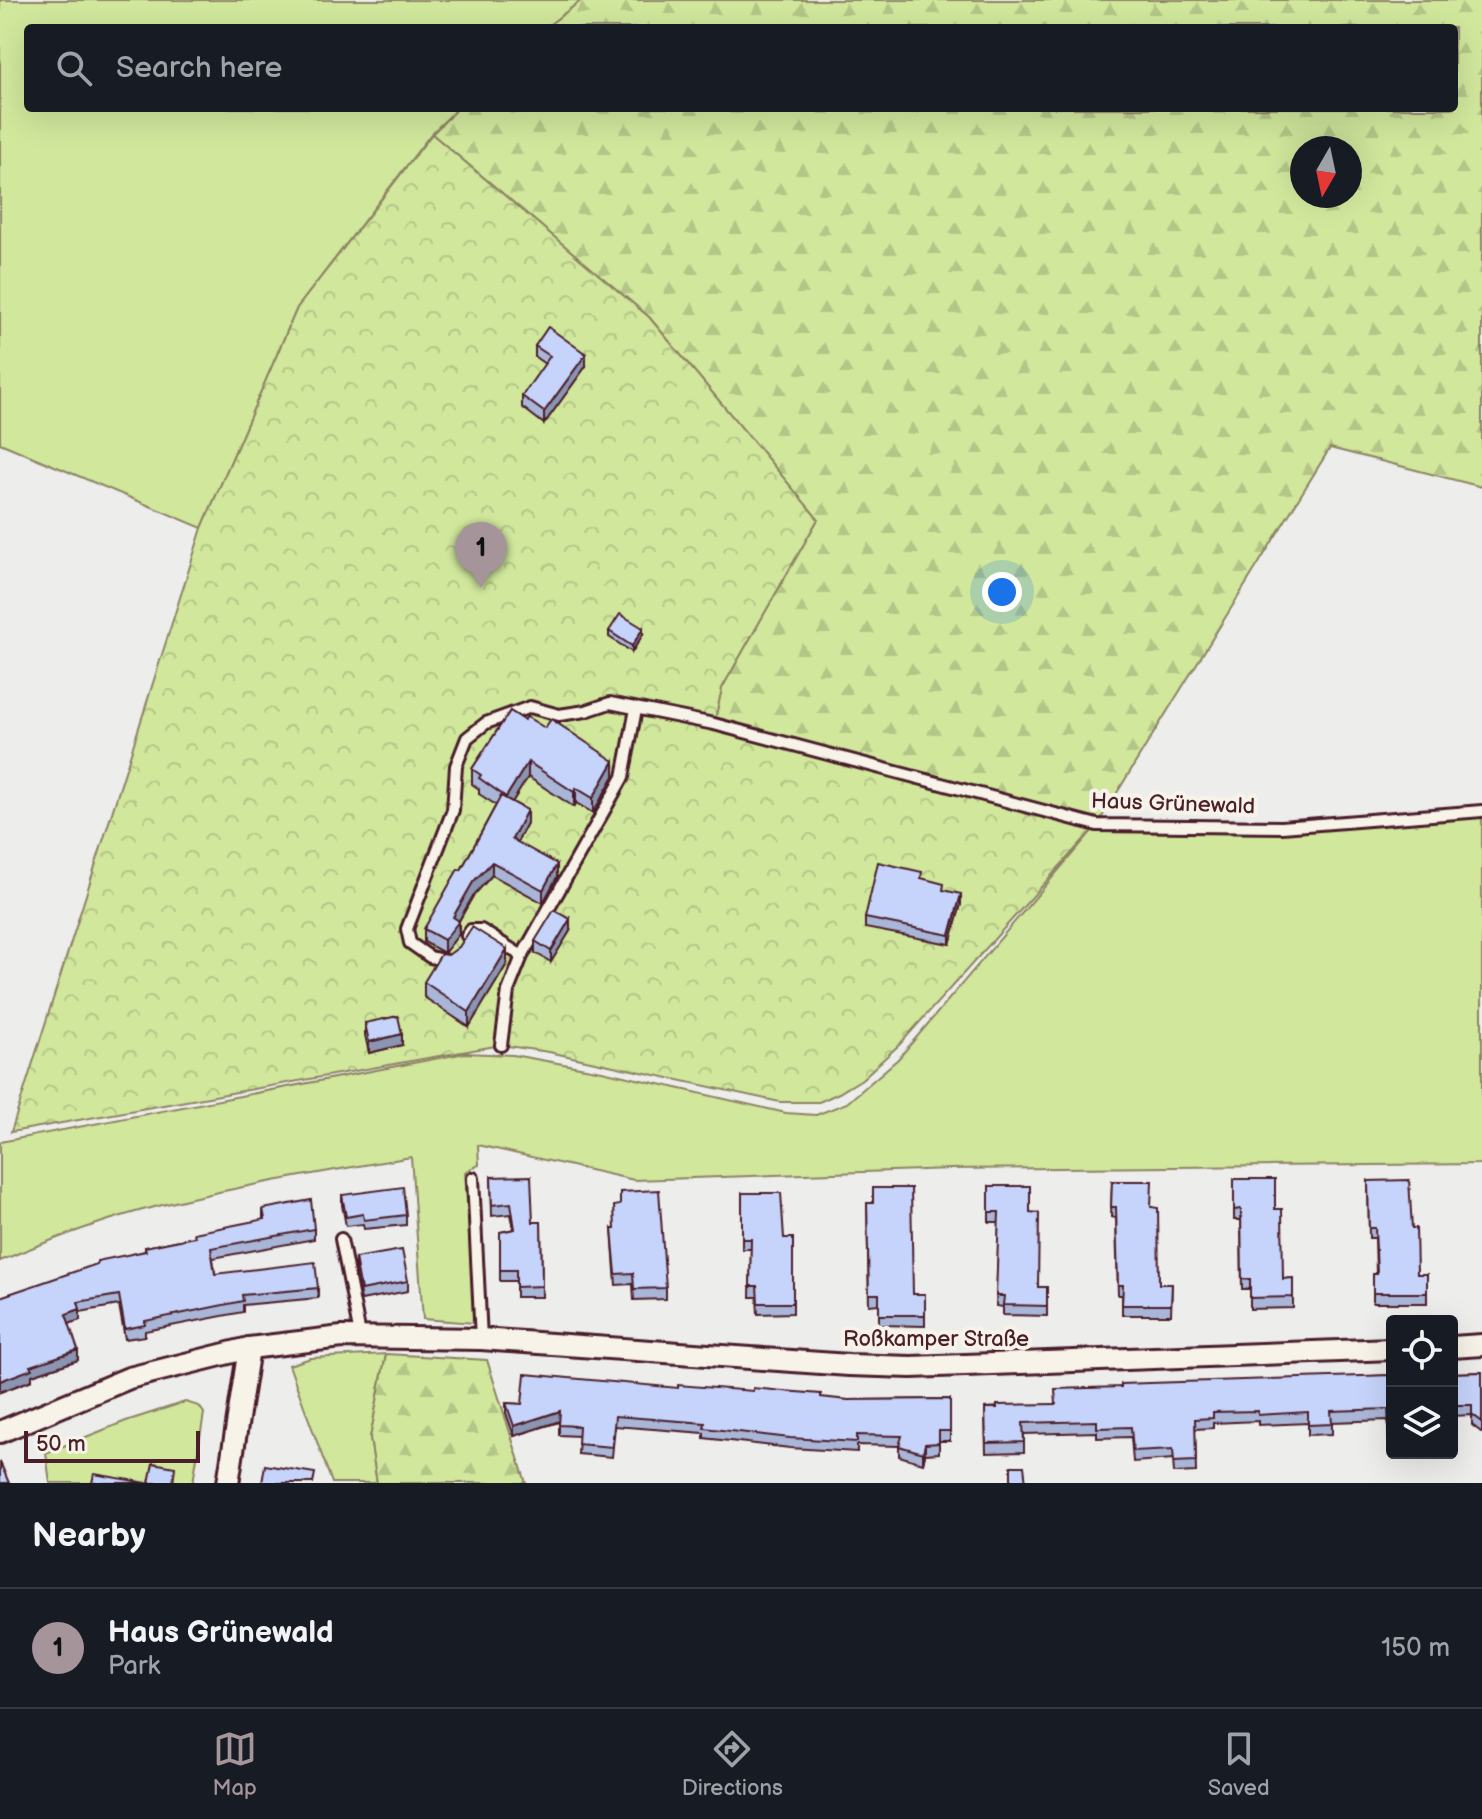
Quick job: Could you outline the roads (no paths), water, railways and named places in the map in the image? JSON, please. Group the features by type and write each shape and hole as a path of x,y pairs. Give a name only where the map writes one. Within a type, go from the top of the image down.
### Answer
{"street":[{"name":"Roßkamper Straße","path":"0,1432 129,1378 249,1348 360,1335 481,1339 911,1367 1386,1349"},
{"path":"1458,1347 1482,1345"},
{"path":"228,1483 249,1348"}],"lane":[{"name":"Haus Grünewald","path":"454,956 446,962 430,957 410,943 407,929 453,810 456,766 467,738 486,723 530,707 559,715 610,703 714,724 1097,825 1282,827 1482,811"},
{"path":"501,1045 508,991 522,956 623,777 636,709"},
{"path":"462,943 471,930 481,930 522,956"},
{"path":"473,1178 481,1339"},
{"path":"341,1239 360,1335"}],"place":[{"name":"Haus Grünewald","path":"481,588"}]}
